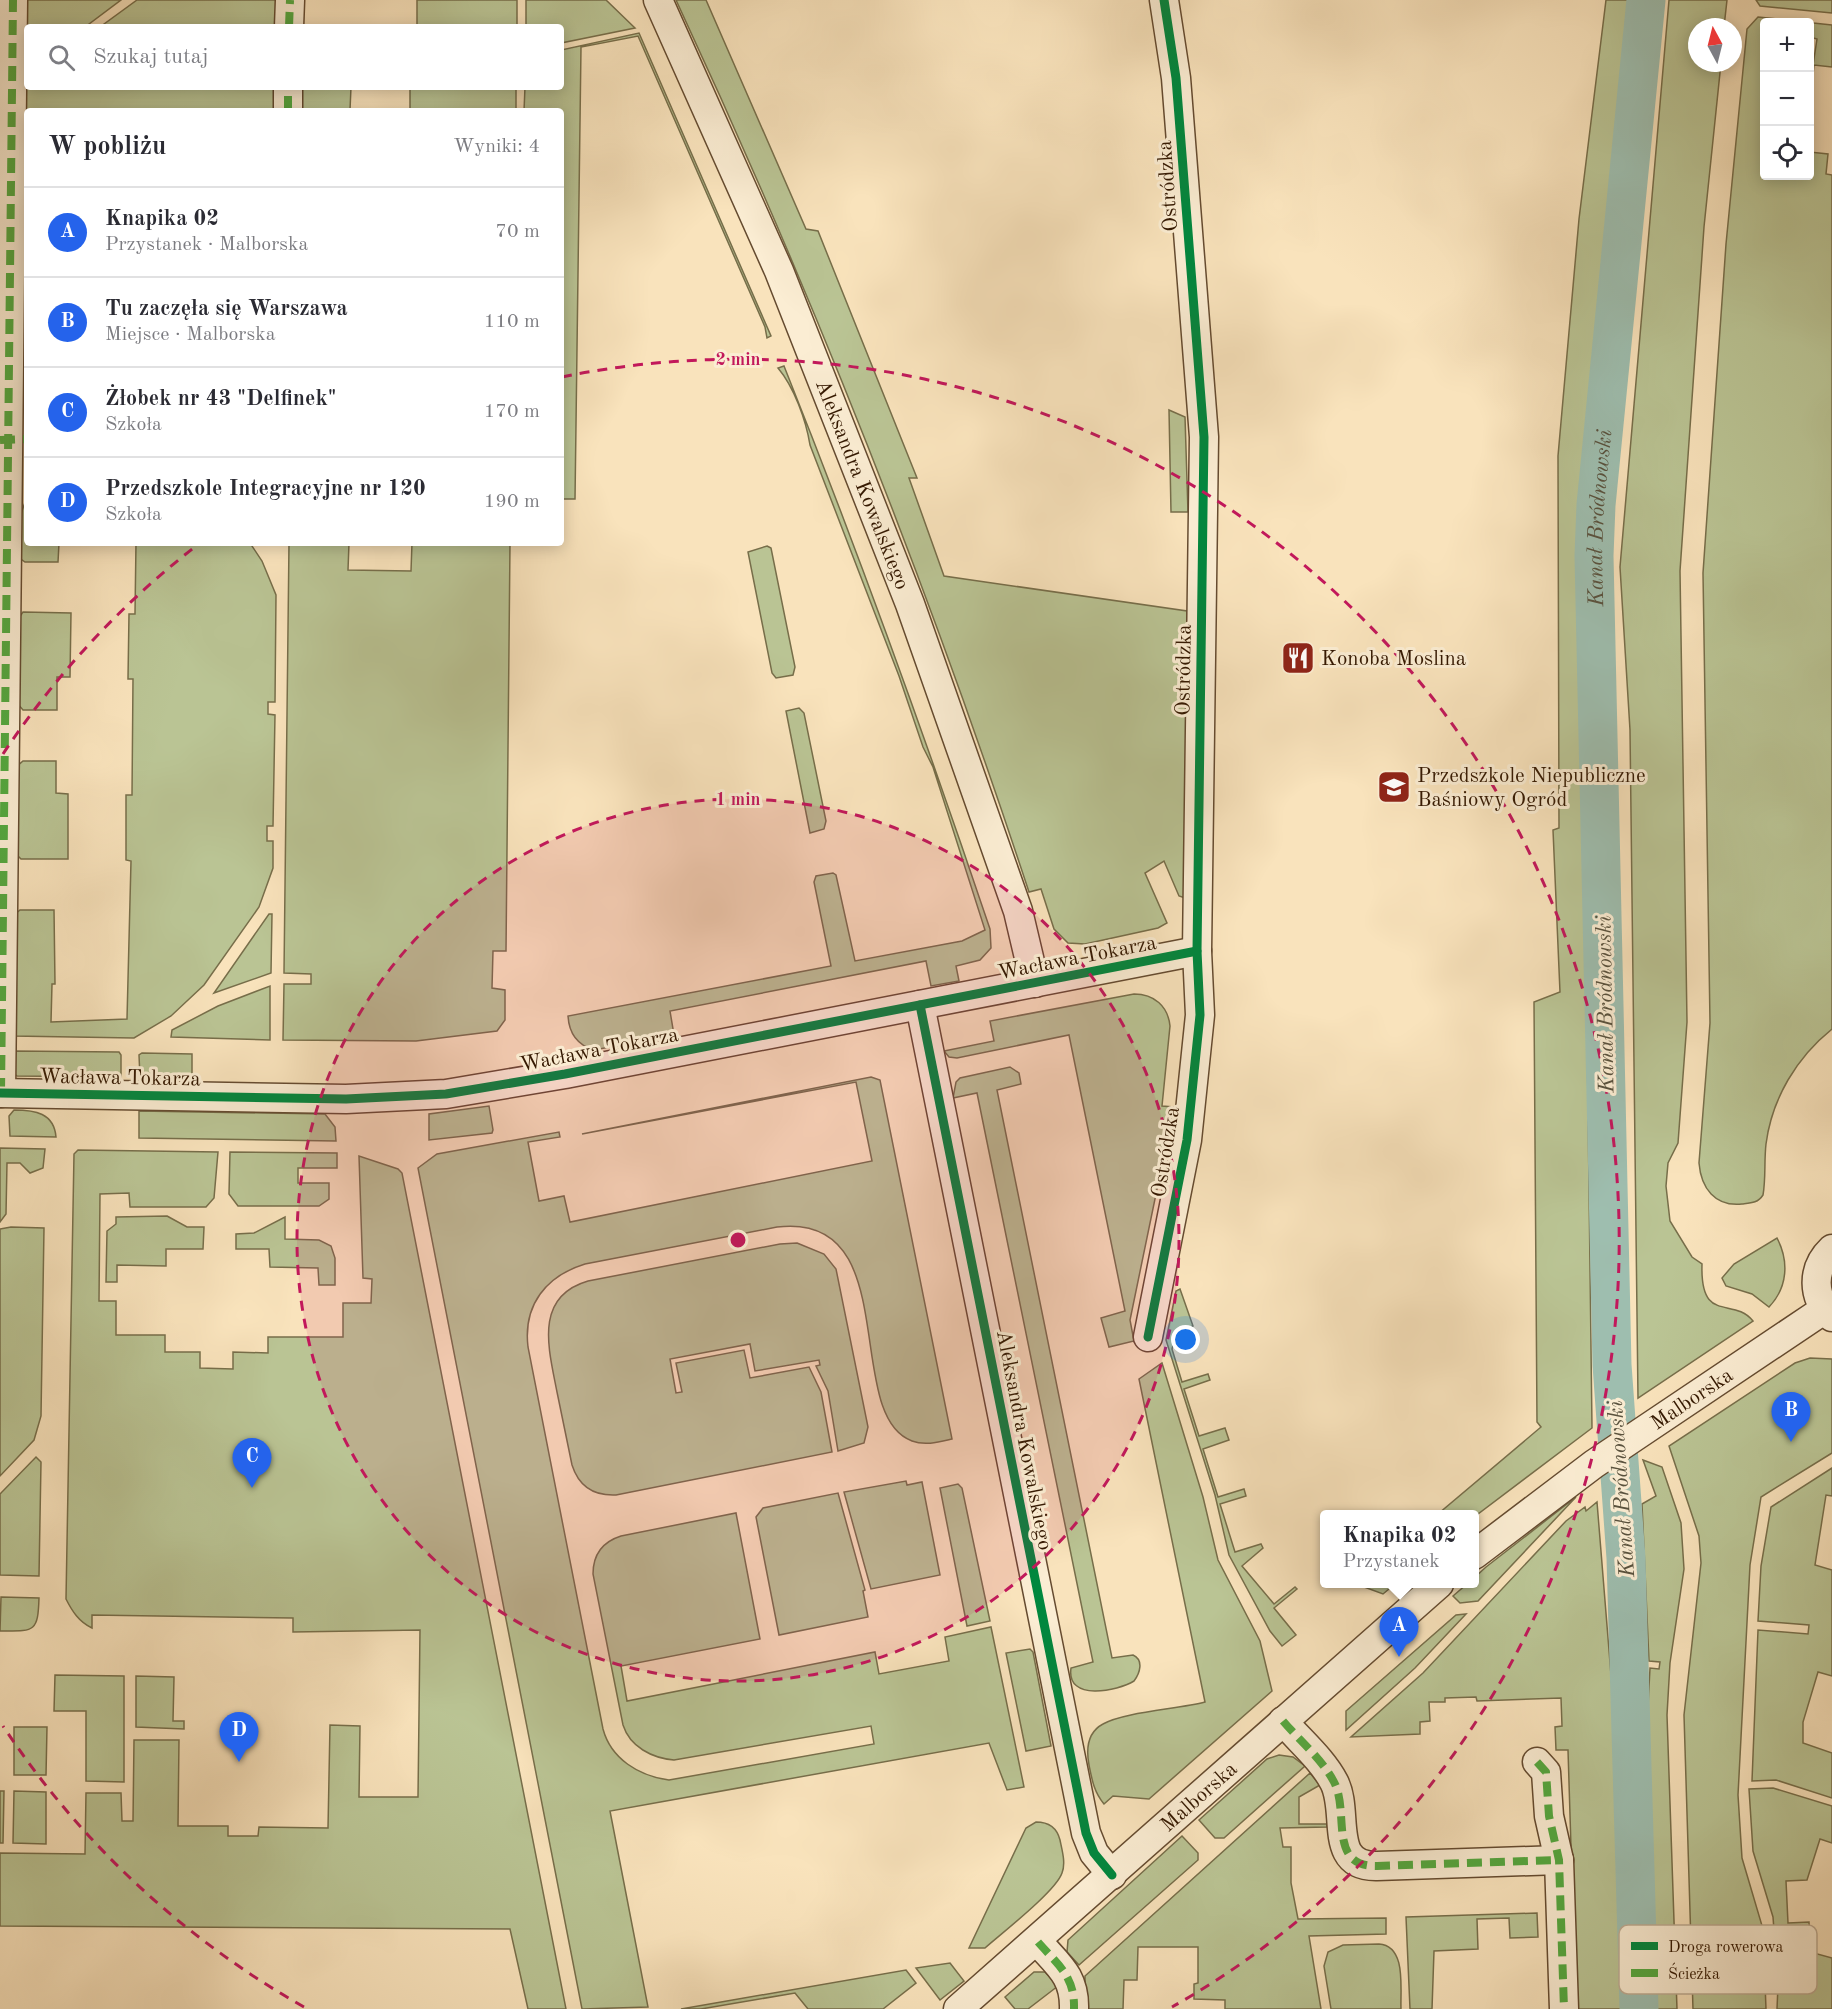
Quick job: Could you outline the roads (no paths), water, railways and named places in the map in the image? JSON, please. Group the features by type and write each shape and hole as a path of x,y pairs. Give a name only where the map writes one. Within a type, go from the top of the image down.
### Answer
{"street":[{"path":"1,1093 12,440 13,0"},
{"path":"289,24 290,0"},
{"name":"Aleksandra Kowalskiego","path":"658,0 779,271 906,593 1018,910 1035,983"},
{"name":"Ostródzka","path":"1148,1337 1187,1140 1200,1015 1197,951 1204,437 1176,78 1164,0"},
{"path":"288,90 288,108"},
{"name":"Wacława Tokarza","path":"1,1093 410,1098 502,1086 1197,951"},
{"name":"Aleksandra Kowalskiego","path":"920,1005 1086,1833 1094,1853 1112,1875"},
{"path":"1828,1312 1817,1292 1816,1277 1821,1263 1832,1249"},
{"name":"Malborska","path":"1479,1551 1594,1464 1828,1312"},
{"name":"Malborska","path":"958,2009 1038,1942 1434,1588"},
{"path":"1283,1721 1334,1782 1341,1804 1344,1844 1355,1861 1366,1866 1377,1866 1559,1860"},
{"path":"1537,1762 1546,1772 1549,1816 1559,1860 1564,2009"},
{"path":"1038,1942 1070,1980 1074,1992 1074,2009"}],"waterway":[{"name":"Kanał Bródnowski","path":"1637,1925 1626,1558 1612,1365 1594,556 1596,505 1646,0"},
{"name":"Kanał Bródnowski","path":"1639,1994 1639,2009"}],"place":[{"name":"Konoba Moslina","path":"1298,658"},
{"name":"Przedszkole Niepubliczne Baśniowy Ogród","path":"1394,787"},
{"name":"Tu zaczęła się Warszawa","path":"1791,1442"},
{"name":"Żłobek nr 43 \"Delfinek\"","path":"252,1488"},
{"name":"Knapika 02","path":"1399,1657"},
{"name":"Przedszkole Integracyjne nr 120","path":"239,1762"}]}
